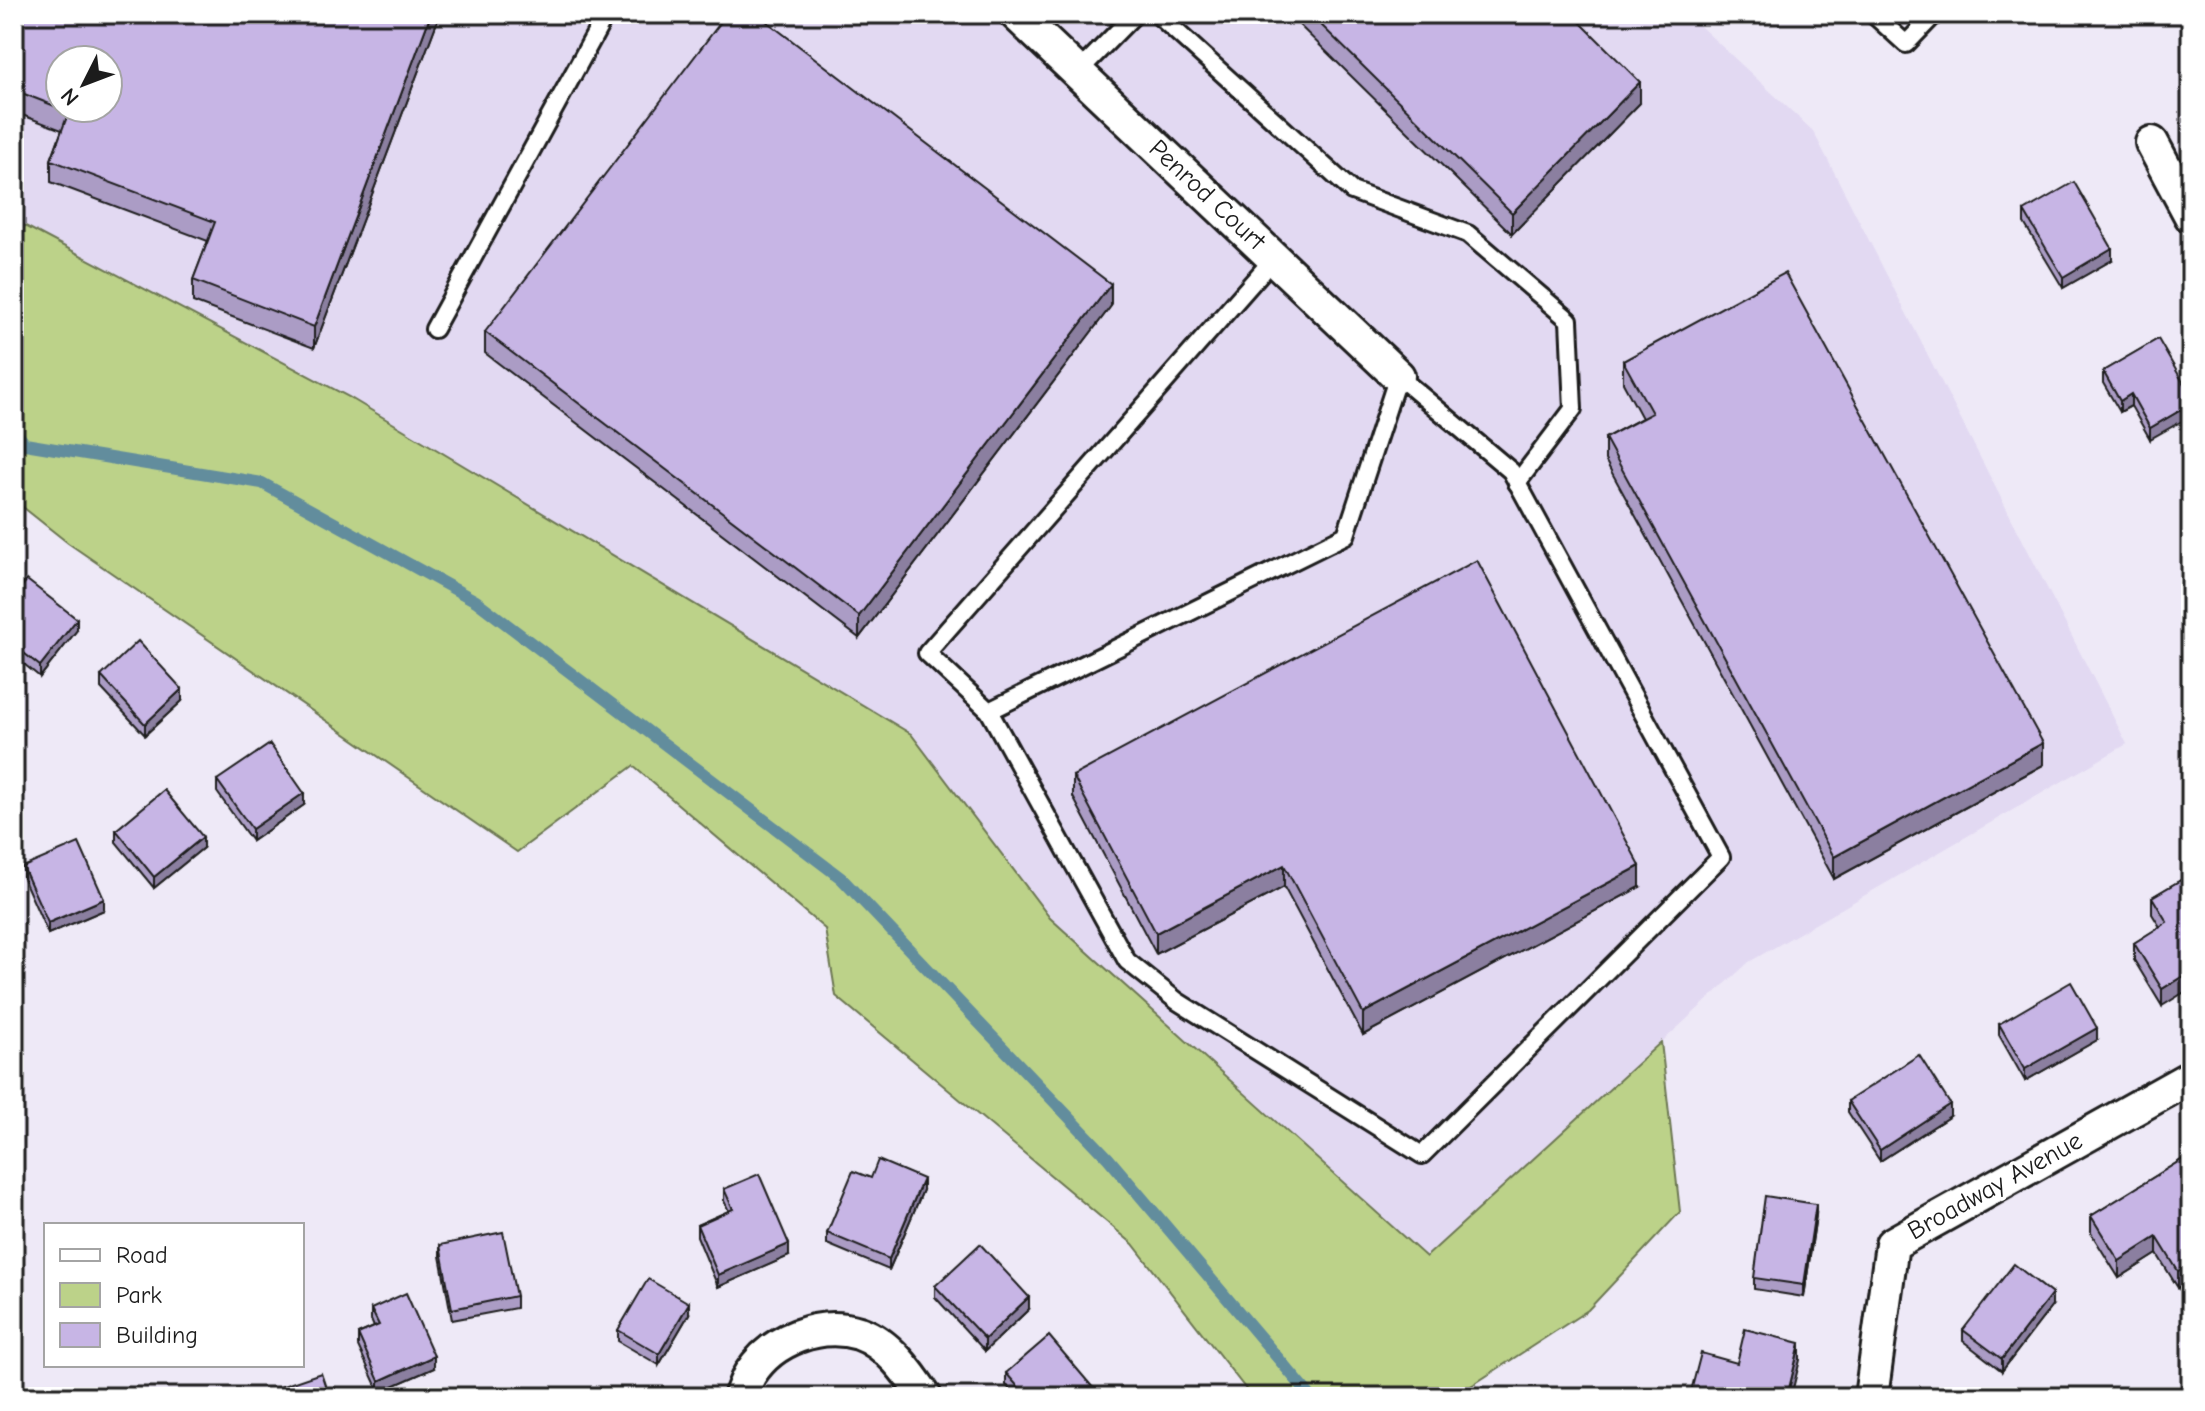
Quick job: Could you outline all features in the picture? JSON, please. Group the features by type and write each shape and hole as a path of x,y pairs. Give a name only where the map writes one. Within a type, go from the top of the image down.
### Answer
{"street":[{"name":"Penrod Court","path":"1016,14 1398,376"},
{"path":"2152,143 2191,216"},
{"name":"Broadway Avenue","path":"1871,1397 1892,1244 2191,1077"},
{"path":"740,1397 749,1375 764,1357 805,1332 831,1329 859,1333 878,1344 898,1361 925,1397"}],"lane":[{"path":"434,329 606,14"},
{"path":"1078,72 1135,14"},
{"path":"1157,14 1352,191 1468,234 1569,320 1573,409 1517,483"},
{"path":"1873,14 1906,44 1935,14"},
{"path":"989,711 1346,535 1398,376 1511,471 1721,857 1422,1155 1177,1001 1127,961 989,711 927,653 1274,258"}],"shaded area":[{"path":"14,14 1687,14 1813,131 2127,744 1749,962 1426,1258 1050,918 911,734 349,397 14,220"}],"green space":[{"path":"14,220 349,397 911,734 1050,918 1426,1257 1661,1042 1680,1212 1588,1310 1454,1397 1252,1397 1133,1244 836,996 825,929 633,766 517,852 68,543 14,500"}],"building":[{"path":"14,14 431,14 314,327 193,280 215,222 51,160 64,124 124,124 124,44 44,44 44,102 14,90"},
{"path":"727,14 757,14 1111,284 859,616 485,332"},
{"path":"1310,14 1572,14 1640,82 1512,213"},
{"path":"2074,182 2112,248 2063,277 2024,211"},
{"path":"1785,273 2043,743 1834,857 1605,438 1652,413 1623,361"},
{"path":"2158,339 2191,396 2191,404 2150,428 2131,394 2120,401 2103,371"},
{"path":"1477,560 1640,866 1363,1013 1284,865 1156,933 1073,776"},
{"path":"27,580 77,619 40,666 14,645 14,596"},
{"path":"138,641 182,689 145,724 101,676"},
{"path":"270,744 304,793 252,829 217,780"},
{"path":"164,790 203,837 154,877 116,830"},
{"path":"79,843 104,899 48,923 23,867"},
{"path":"2191,874 2191,971 2162,989 2134,943 2167,922 2152,897"},
{"path":"2071,982 2097,1028 2025,1069 1999,1024"},
{"path":"1919,1055 1950,1104 1880,1150 1848,1101"},
{"path":"2191,1154 2191,1264 2178,1271 2157,1237 2119,1261 2091,1216"},
{"path":"878,1160 923,1179 889,1259 827,1233 853,1171 871,1178"},
{"path":"759,1174 789,1244 718,1275 697,1225 733,1209 724,1189"},
{"path":"1765,1196 1816,1204 1804,1285 1754,1278"},
{"path":"503,1232 516,1296 452,1309 440,1245"},
{"path":"980,1244 1029,1297 985,1339 935,1286"},
{"path":"2014,1264 2052,1294 2002,1359 1963,1330"},
{"path":"648,1279 689,1303 659,1354 618,1330"},
{"path":"406,1293 434,1356 379,1381 358,1334 379,1325 371,1309"},
{"path":"1745,1329 1800,1343 1787,1397 1690,1395 1701,1353 1737,1363"},
{"path":"1049,1336 1094,1389 1085,1397 1027,1397 1006,1373"},
{"path":"321,1373 329,1397 264,1397 262,1393"}],"waterway":[{"path":"14,430 25,444 262,483 476,601 841,878 1108,1158 1311,1397"}]}
